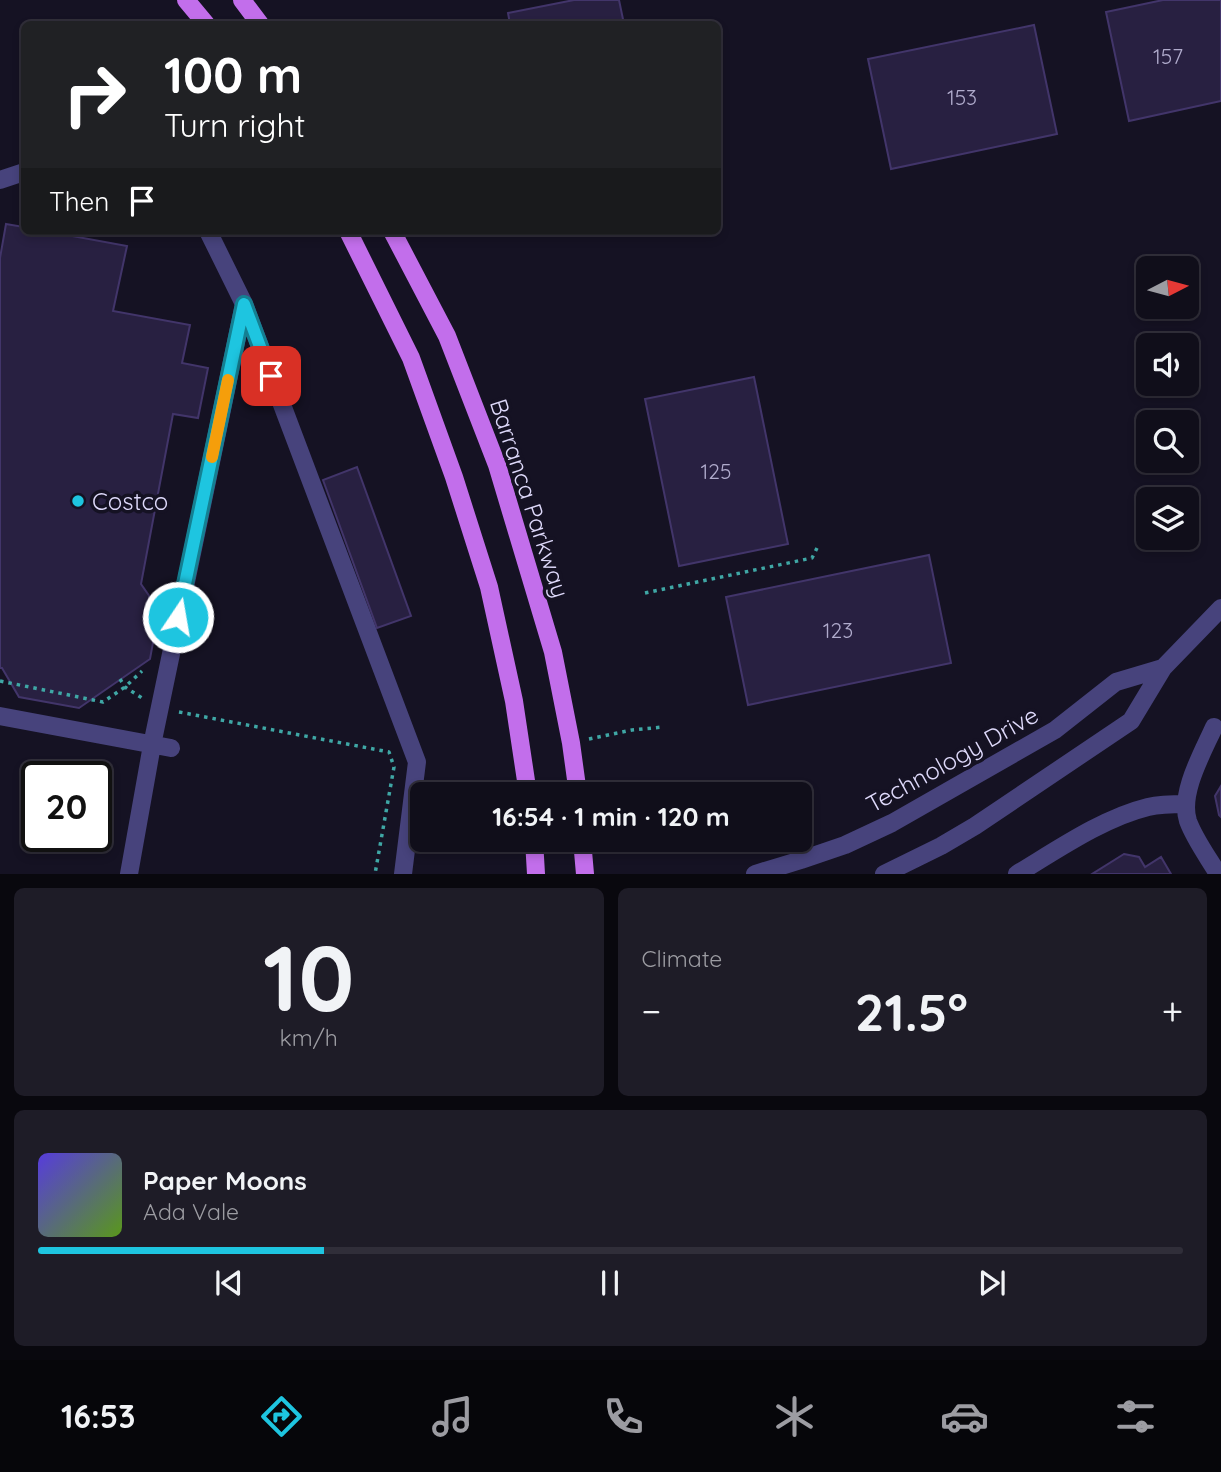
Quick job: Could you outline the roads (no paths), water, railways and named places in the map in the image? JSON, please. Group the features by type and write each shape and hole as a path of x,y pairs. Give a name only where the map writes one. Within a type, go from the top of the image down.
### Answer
{"main road":[{"path":"242,0 258,21"},
{"path":"187,1 204,21"},
{"path":"350,235 411,358 454,477 489,587 514,701 526,782"},
{"name":"Barranca Parkway","path":"395,235 447,336 497,465 553,652 572,743 577,782"},
{"path":"535,852 536,873"},
{"path":"583,852 585,873"}],"street":[{"path":"0,180 21,173"},
{"path":"210,235 244,304 417,762 403,873"},
{"path":"129,873 160,705 244,304"},
{"name":"Technology Drive","path":"884,873 941,846 975,826 1131,721 1163,668 1221,608"},
{"name":"Technology Drive","path":"755,873 845,845 892,822 1055,730 1116,682 1163,668"},
{"path":"0,716 171,748"},
{"path":"1214,727 1194,770 1186,804 1187,819 1218,873"},
{"path":"1017,873 1128,813 1162,804 1186,804"}],"place":[{"name":"Costco","path":"78,501"}]}
